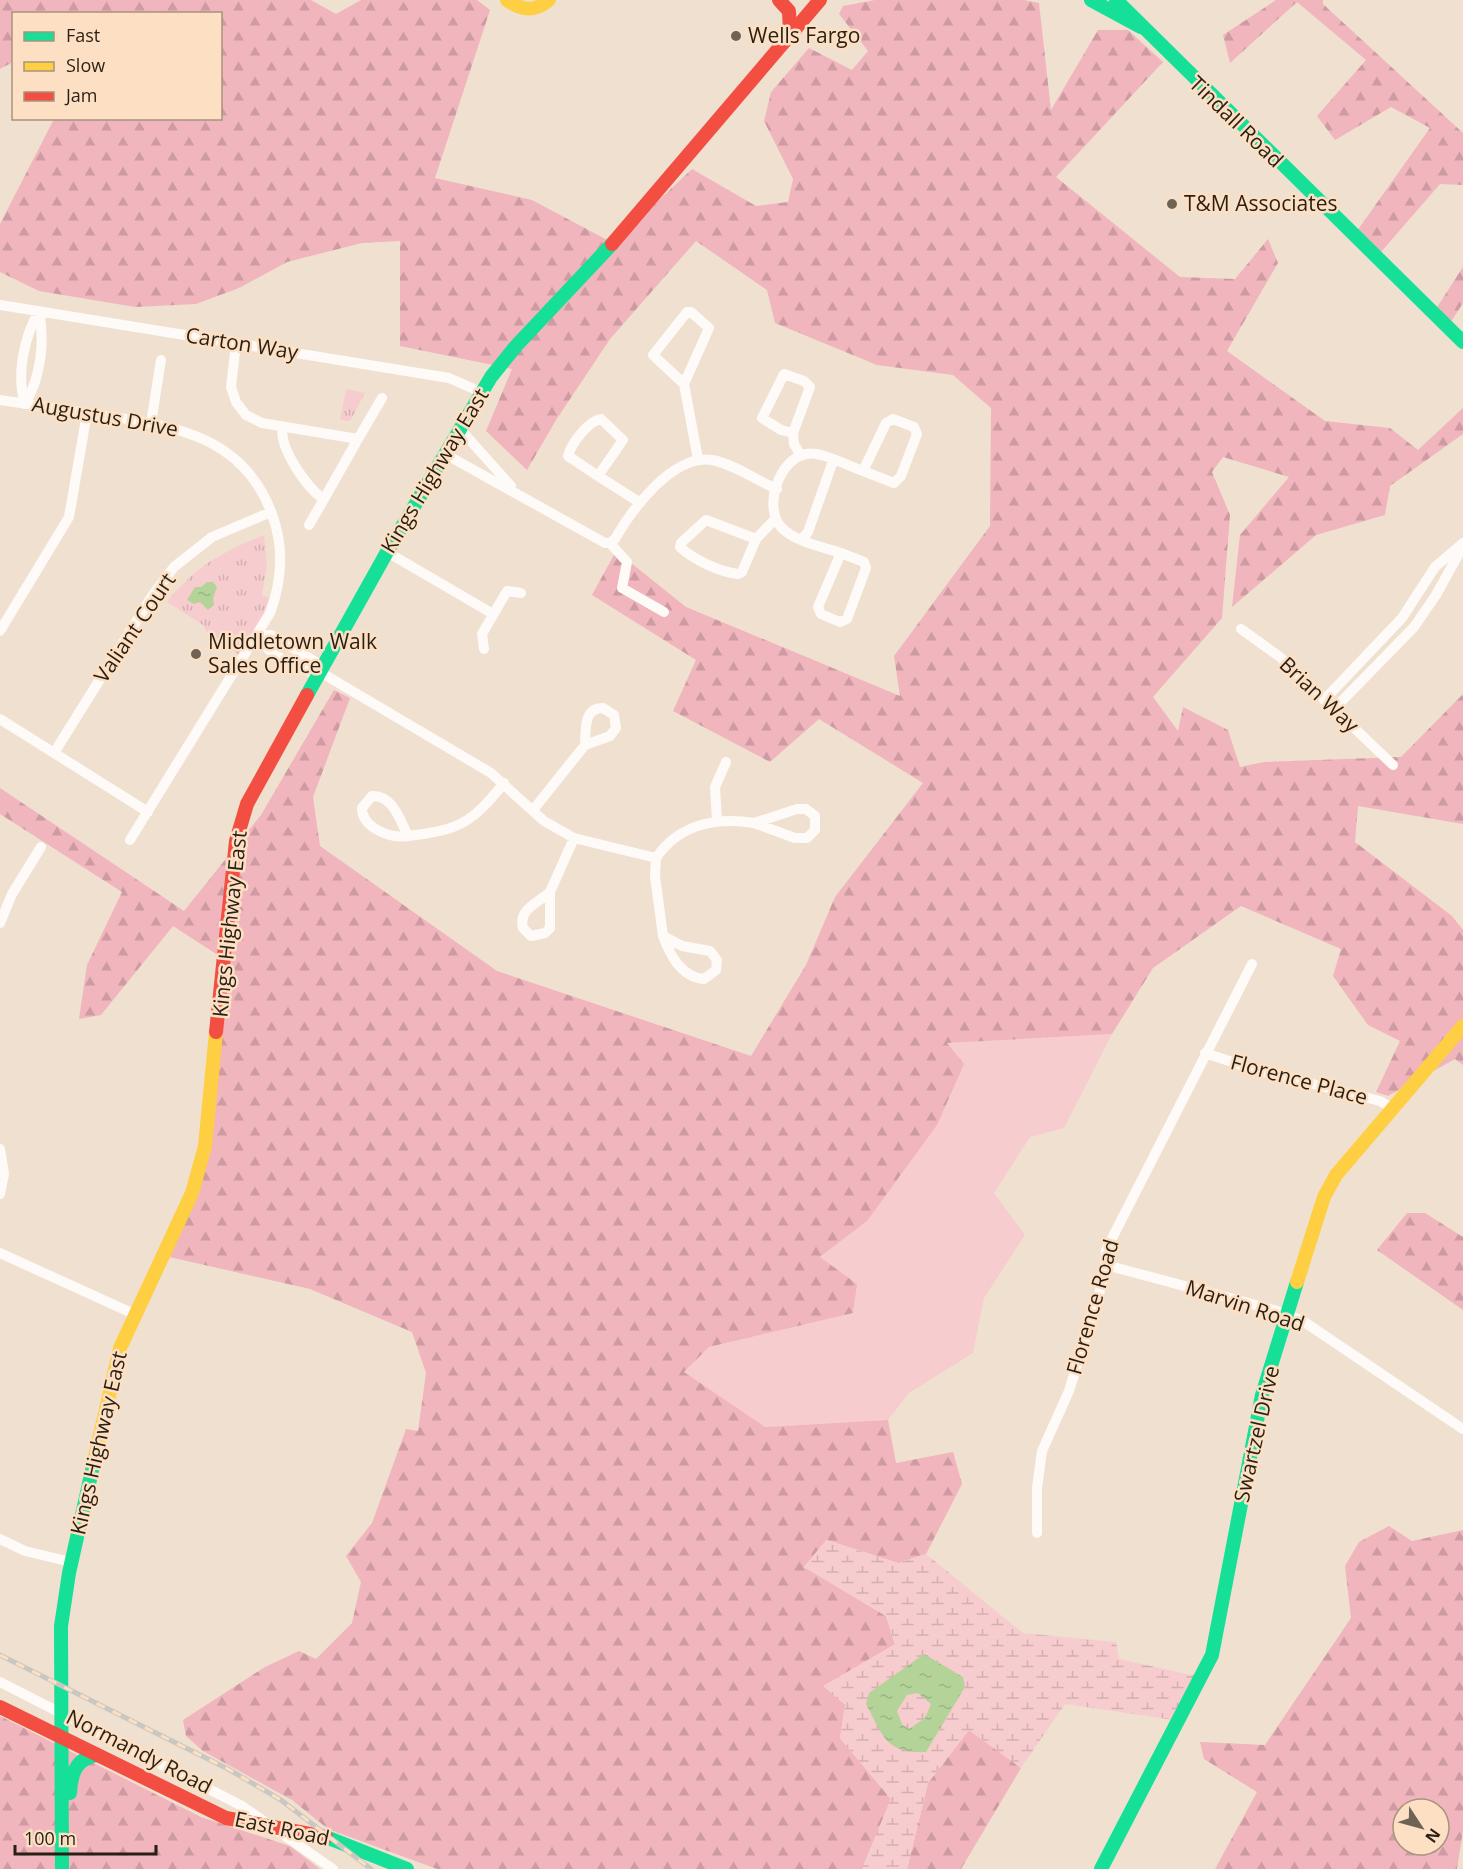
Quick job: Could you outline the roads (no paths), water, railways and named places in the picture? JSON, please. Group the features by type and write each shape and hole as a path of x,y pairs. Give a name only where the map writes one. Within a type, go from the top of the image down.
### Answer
{"main road":[{"path":"507,0 514,6 528,10 542,6 549,0"},
{"path":"779,0 789,11 790,33"},
{"name":"Kings Highway East","path":"62,1862 61,1626 71,1562 114,1369 134,1314 167,1250 192,1193 205,1146 233,867 240,824 254,788 387,552 481,392 508,355 591,268 680,167 820,0"},
{"path":"1091,0 1141,27"},
{"name":"Tindall Road","path":"1116,0 1463,342"},
{"name":"Swartzel Drive","path":"1101,1869 1212,1655 1262,1395 1329,1186 1463,1026"},
{"name":"East Road","path":"0,1707 226,1818 318,1835 351,1845 406,1869"},
{"path":"62,1862 71,1778 82,1759 97,1755"}],"street":[{"name":"Carton Way","path":"0,305 449,378 481,392"},
{"path":"25,404 20,387 29,328 39,311"},
{"path":"684,384 653,355 684,314 691,312 709,328 684,384 698,459"},
{"path":"236,343 231,381 239,408 253,420 358,440"},
{"path":"151,423 161,360"},
{"path":"793,433 781,430 762,418 784,374 804,381 810,387 793,433 794,444 801,456"},
{"name":"Augustus Drive","path":"0,399 151,423 197,435 223,450 239,463 257,484 271,512 277,534 280,571 273,604 258,636 130,840"},
{"path":"309,525 382,399"},
{"path":"0,631 69,517 87,413"},
{"path":"598,476 623,440 601,419 595,420 577,440 568,456 598,476 639,502"},
{"path":"841,553 818,607 821,614 840,622 847,619 866,568 864,562 841,553 802,539 782,528 776,518 774,498 786,467 793,459 807,454 897,482 916,429 897,420 888,420 863,471"},
{"path":"283,427 283,444 310,489 324,499"},
{"path":"460,429 515,491"},
{"path":"445,454 585,532 610,543 627,562 622,588 664,612"},
{"path":"610,543 639,502 679,469 698,459 719,462 777,489"},
{"path":"802,539 808,532 833,461"},
{"name":"Valiant Court","path":"54,753 152,596 174,567 212,537 271,512"},
{"path":"756,539 706,520 688,534 680,547 694,557 738,574 744,569 756,539 776,518"},
{"path":"1324,700 1377,645 1413,603 1436,567 1463,545"},
{"path":"1334,709 1425,612 1463,545"},
{"path":"387,552 493,614"},
{"path":"484,649 482,634 507,591 521,593"},
{"path":"1413,603 1425,612"},
{"name":"Brian Way","path":"1241,629 1280,657 1393,765"},
{"path":"258,636 264,647 309,674 320,672 466,757 504,783 544,821 574,838 656,858"},
{"path":"1377,645 1387,654"},
{"path":"0,718 148,812"},
{"path":"533,810 585,745"},
{"path":"717,821 716,787 726,762"},
{"path":"408,836 389,801 380,796 368,799 362,813 368,824 399,838 442,831 469,821 504,783"},
{"path":"663,936 682,946 710,951 717,960 716,970 704,979 684,970 672,957 663,936 655,876 656,858 671,839 695,826 717,821 754,823 802,838 812,835 816,821 812,812 802,808 754,823"},
{"path":"550,891 574,838"},
{"path":"0,923 2,911 42,847"},
{"name":"Florence Road","path":"1037,1533 1037,1488 1042,1451 1069,1391 1106,1265 1106,1250 1252,964"},
{"name":"Florence Place","path":"1205,1053 1250,1068 1380,1101 1392,1108"},
{"path":"0,1149 4,1174 0,1194"},
{"path":"0,1253 134,1314"},
{"name":"Marvin Road","path":"1106,1265 1303,1321 1463,1429"},
{"path":"0,1539 25,1551 71,1562"},
{"name":"Normandy Road","path":"0,1682 182,1773 279,1829 333,1869"}],"water":[{"path":"207,582 213,582 217,587 213,598 214,605 208,610 200,602 194,604 187,600 195,587 201,587"},
{"path":"924,1654 963,1677 965,1687 926,1752 902,1750 887,1741 866,1704 869,1693","holes":["918,1693 931,1704 925,1718 909,1729 902,1724 897,1711 907,1695"]}],"railway":[{"path":"0,1655 228,1769 281,1800 371,1869"}],"place":[{"name":"Wells Fargo","path":"736,36"},
{"name":"T&M Associates","path":"1172,204"},
{"name":"Middletown Walk Sales Office","path":"196,654"}]}
